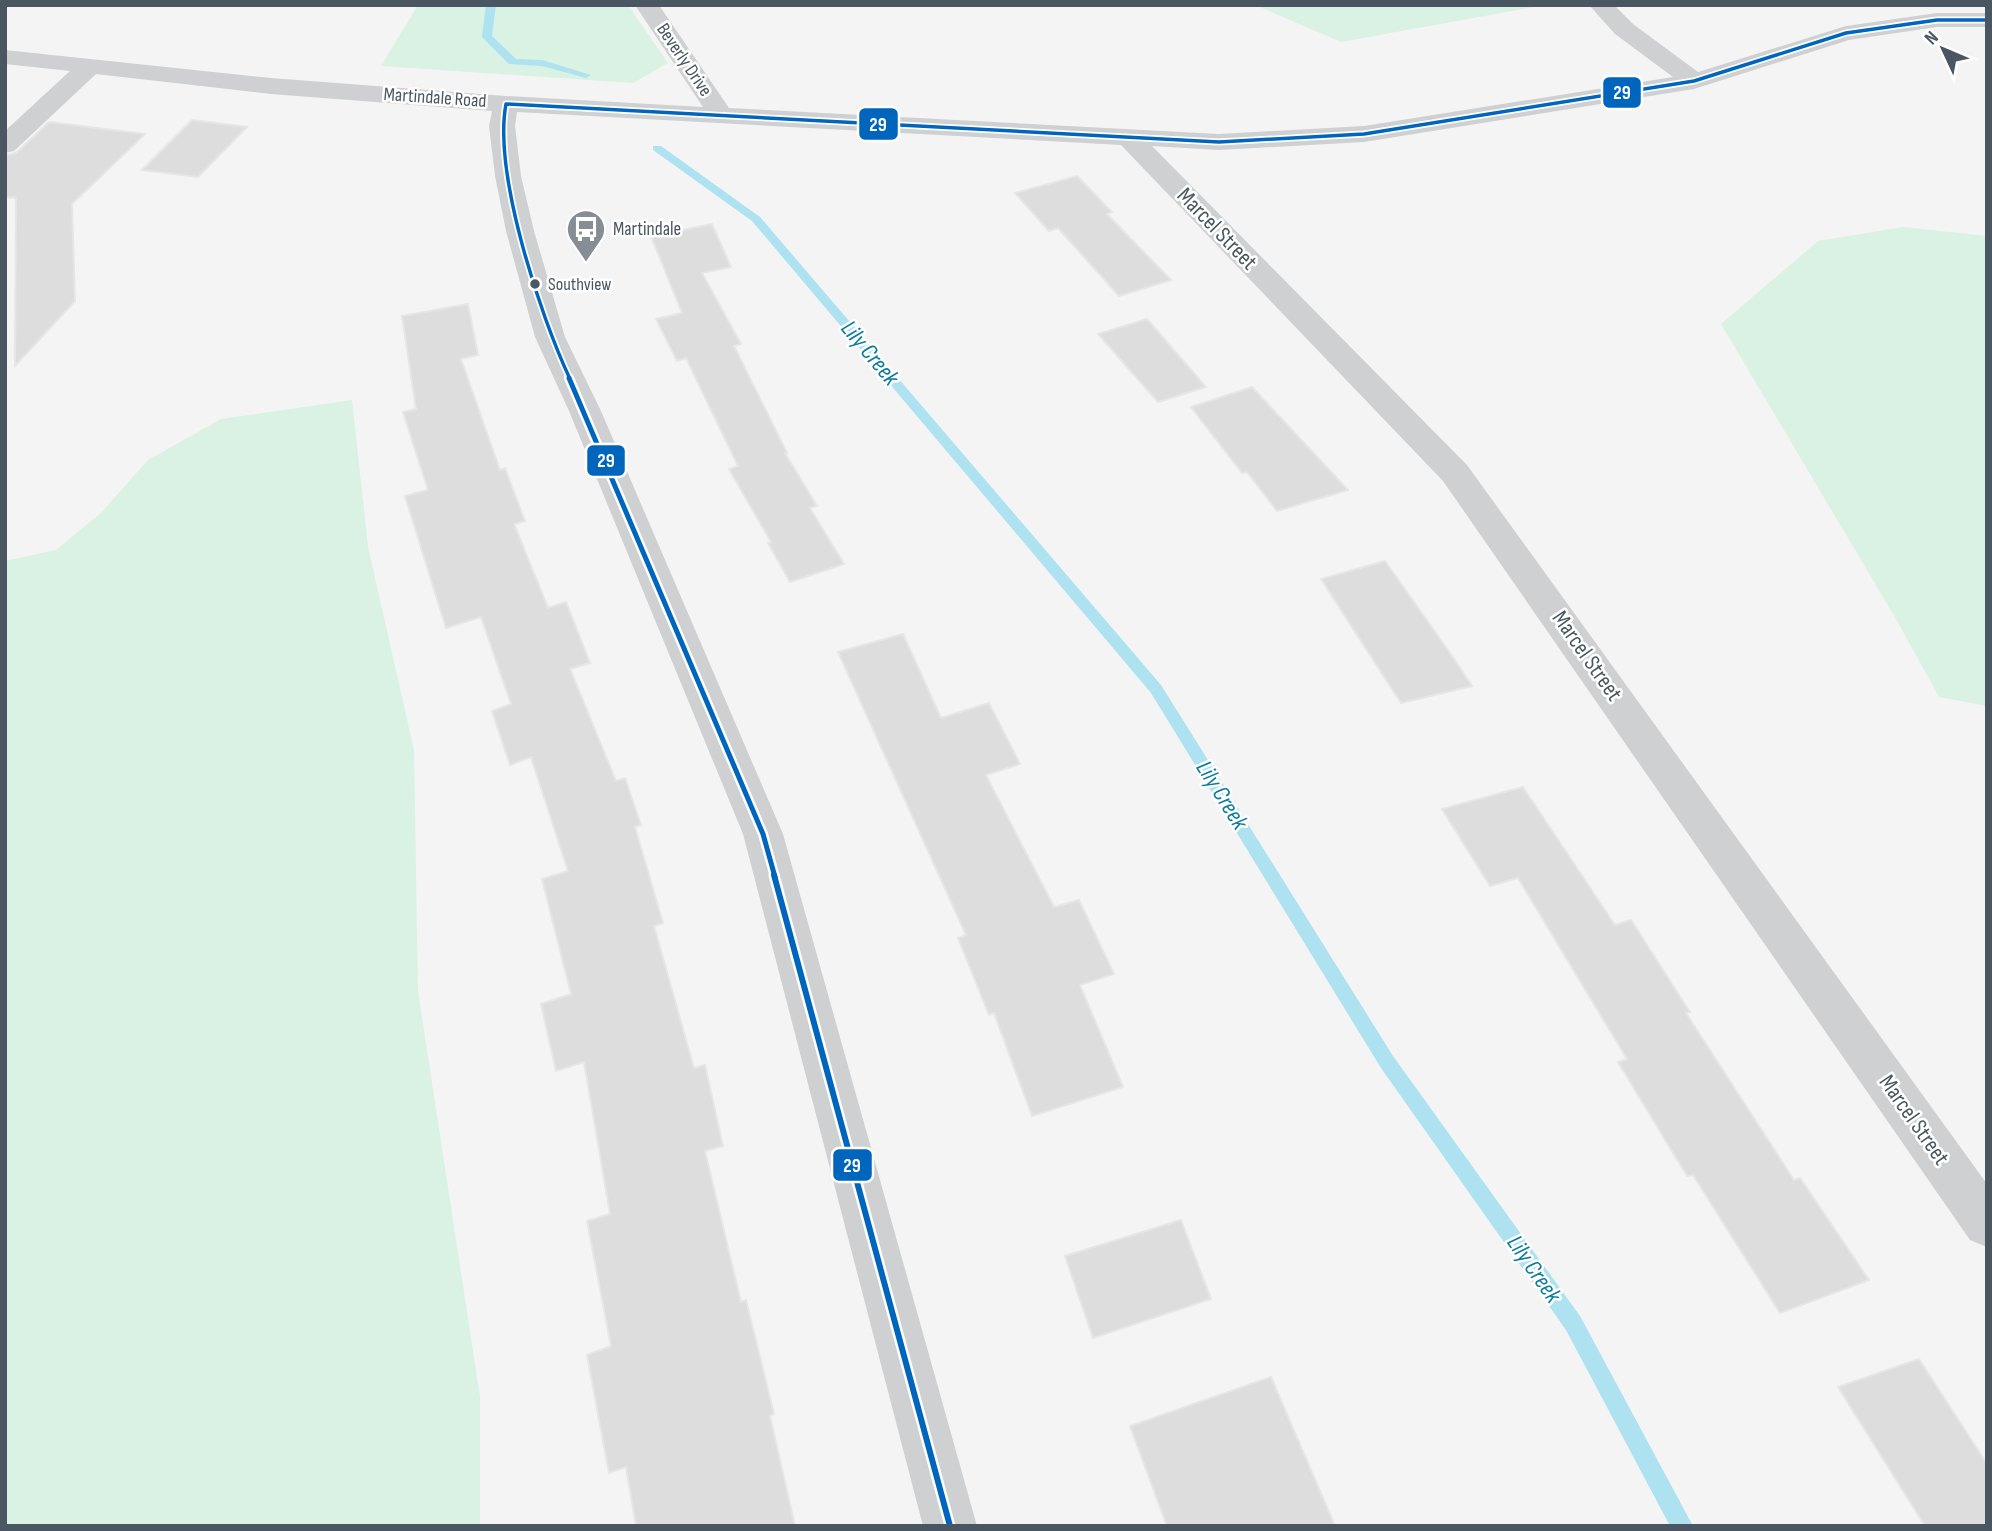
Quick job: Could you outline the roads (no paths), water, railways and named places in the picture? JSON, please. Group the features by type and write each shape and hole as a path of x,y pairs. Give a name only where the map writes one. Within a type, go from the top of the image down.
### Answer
{"street":[{"name":"Beverly Drive","path":"647,5 721,115"},
{"path":"1601,5 1624,29 1694,81"},
{"name":"Martindale Road","path":"5,57 271,86 506,104 1219,142 1364,134 1694,81 1846,33 1937,20 1987,20"},
{"path":"5,145 88,68"},
{"path":"506,104 502,126 508,176 520,231 550,337 585,411 762,834 794,943 950,1526"},
{"name":"Marcel Street","path":"1128,137 1455,473 1987,1224"}],"waterway":[{"name":"Lily Creek","path":"491,5 487,37 513,62 542,63 586,75"},
{"name":"Lily Creek","path":"657,148 756,219 1156,689 1387,1062 1573,1323 1682,1526"}],"place":[{"name":"Martindale","path":"586,263"},
{"name":"Southview","path":"535,284"}]}
